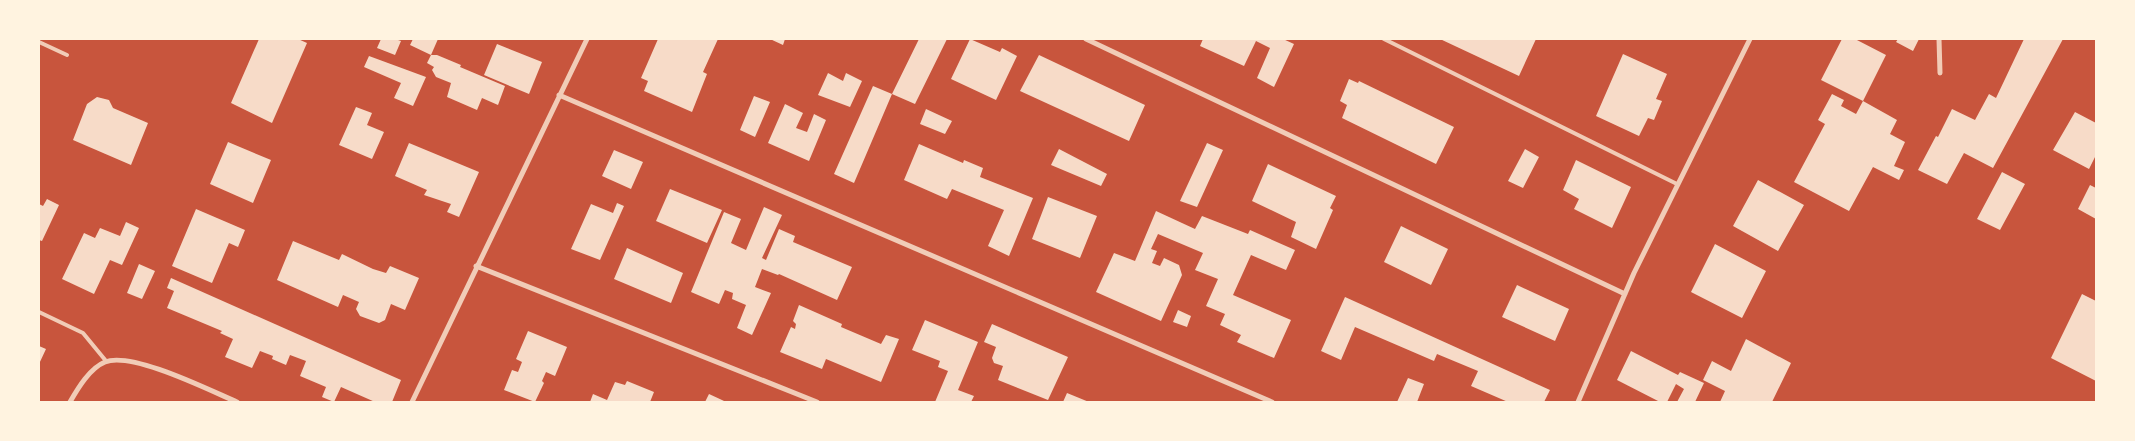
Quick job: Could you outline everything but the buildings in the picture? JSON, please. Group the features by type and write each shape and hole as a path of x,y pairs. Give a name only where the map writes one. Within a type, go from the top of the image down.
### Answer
{"street":[{"path":"412,402 587,39"},
{"path":"1086,39 1625,294"},
{"path":"1578,402 1625,294 1677,184 1750,39"},
{"path":"1939,39 1940,73"},
{"path":"559,95 1272,402"},
{"path":"476,266 817,402"},
{"path":"70,402 85,379 106,361 131,362 158,369 237,402"}],"lane":[{"path":"1384,39 1677,184"},
{"path":"39,42 67,55"},
{"path":"39,312 83,333 106,361"}]}
